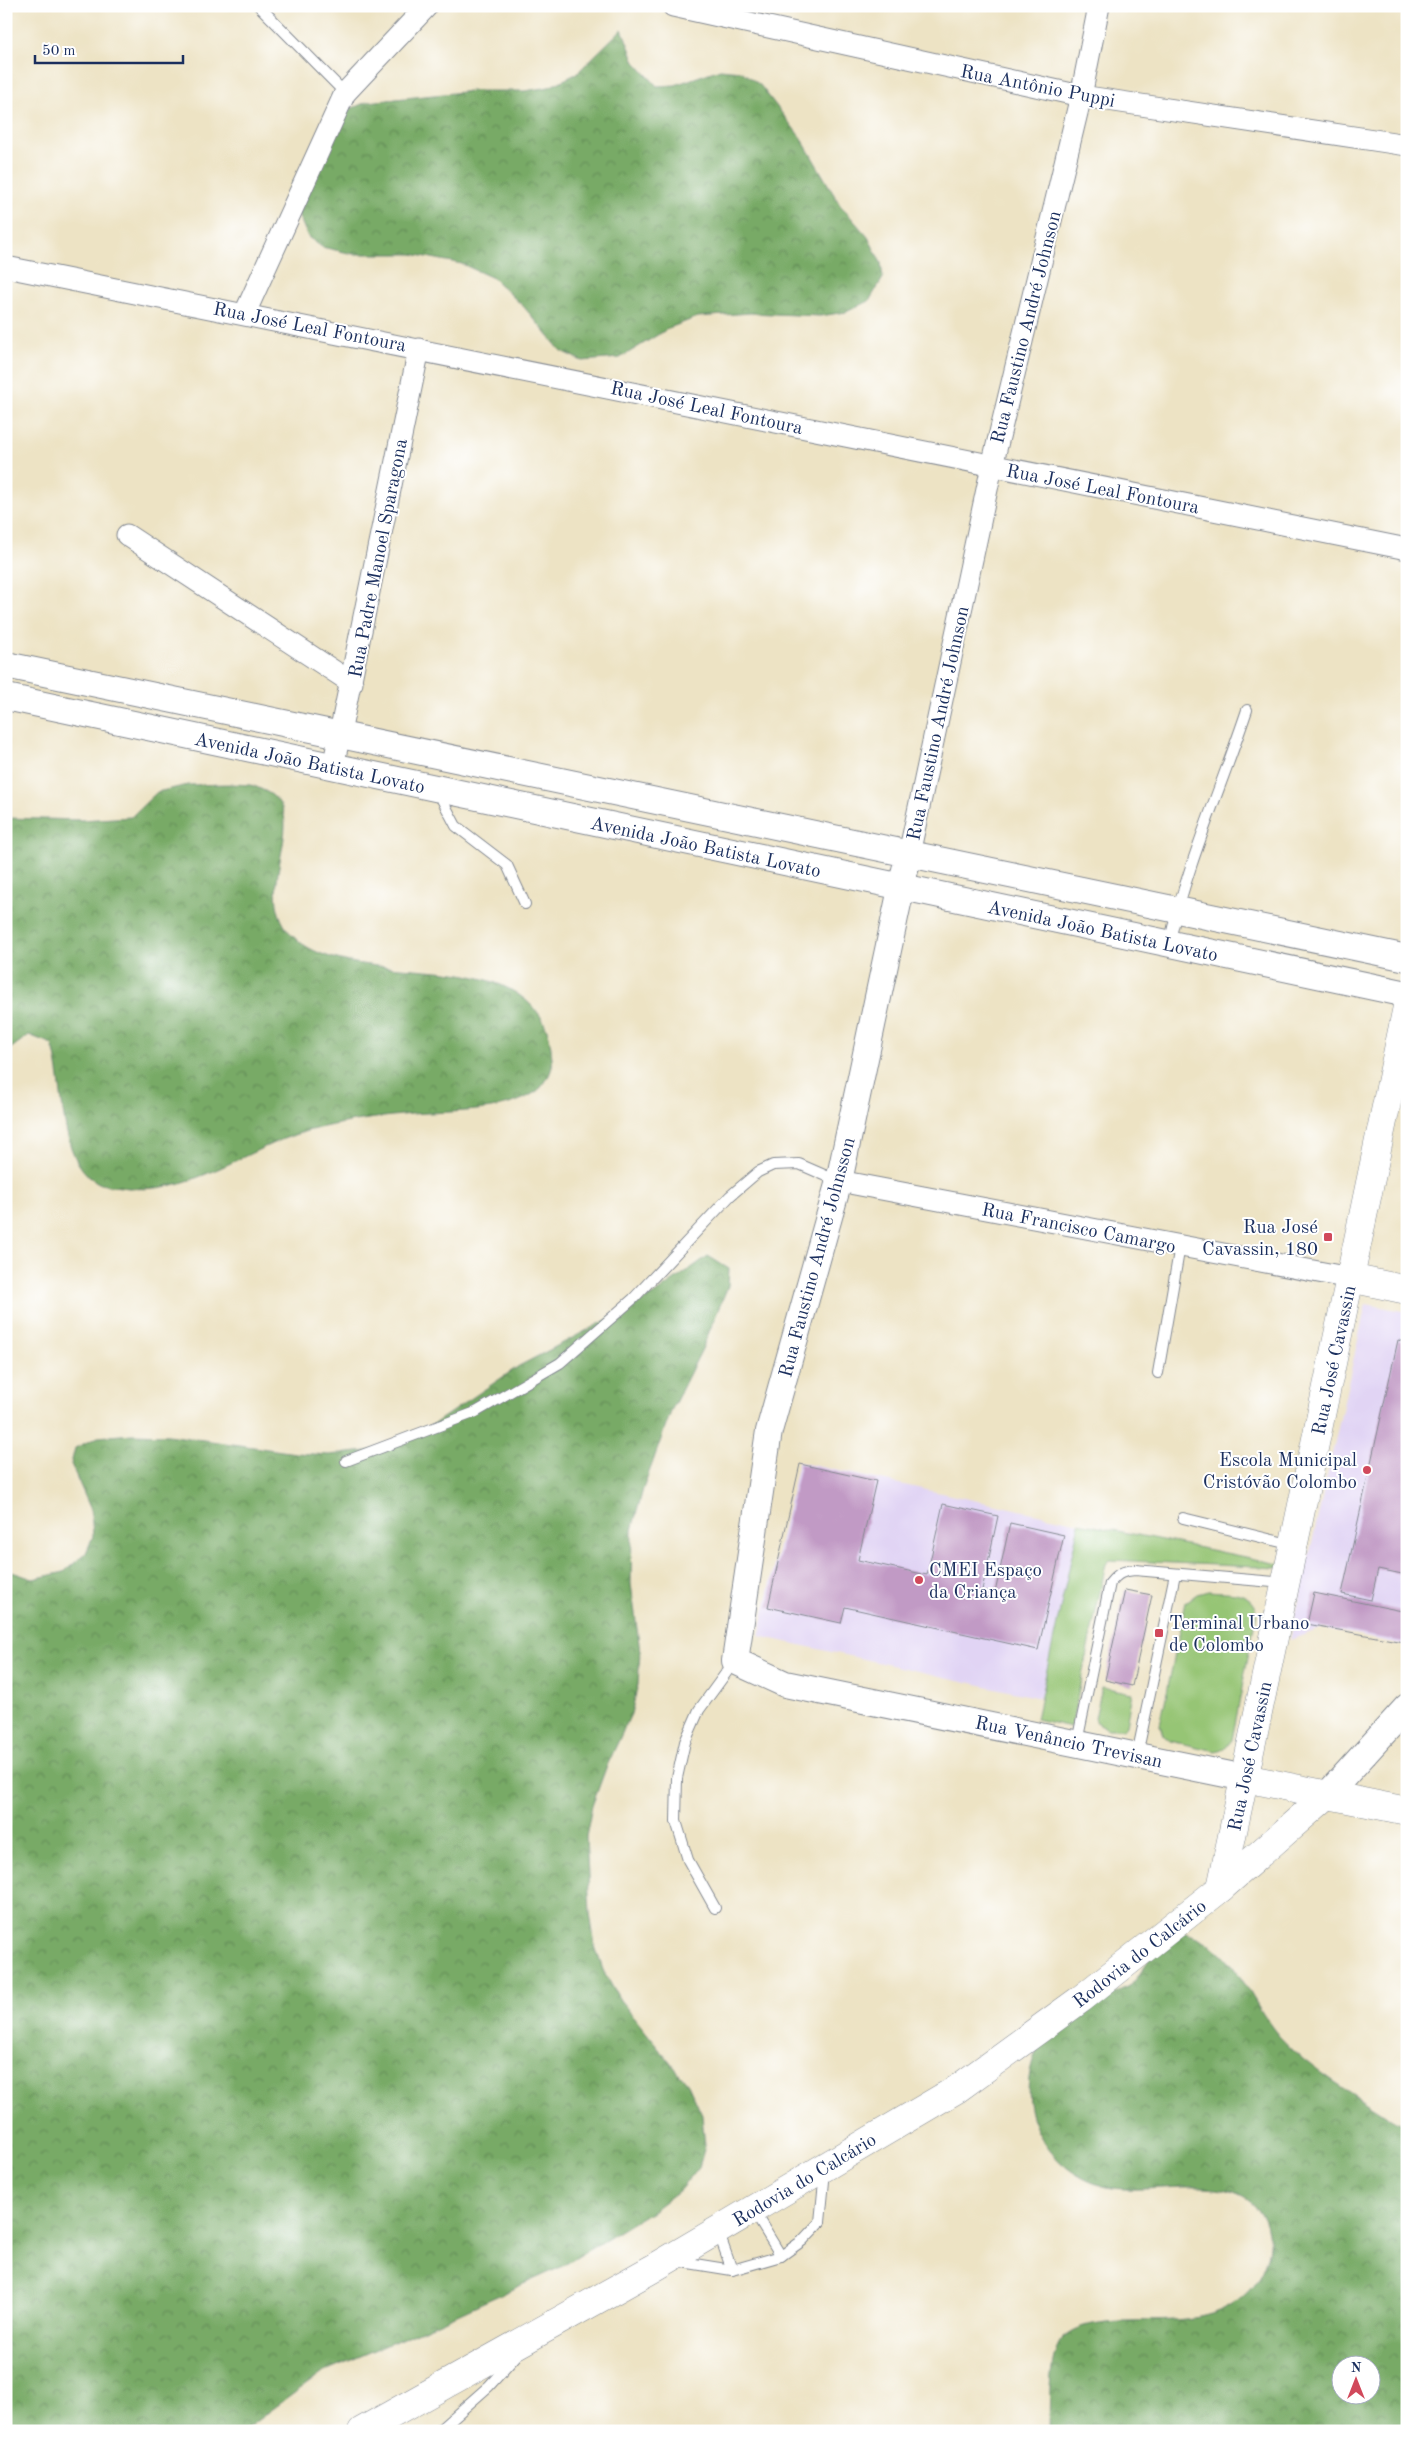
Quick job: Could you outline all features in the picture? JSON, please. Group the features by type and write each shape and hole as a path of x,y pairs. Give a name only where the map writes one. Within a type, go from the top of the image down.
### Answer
{"main road":[{"name":"Rua José Cavassin","path":"1221,1888 1407,1007"},
{"name":"Rua Francisco Camargo","path":"1350,1278 1407,1290"},
{"name":"Rua Venâncio Trevisan","path":"1245,1778 1407,1811"},
{"name":"Rodovia do Calcário","path":"362,2431 668,2259 956,2089 1080,1999 1221,1888 1328,1795"}],"street":[{"path":"245,313 345,93 427,6"},
{"name":"Rua Antônio Puppi","path":"673,6 1082,96 1407,145"},
{"name":"Rua Faustino André Johnson","path":"908,854 992,466 1082,96 1099,6"},
{"name":"Rua José Leal Fontoura","path":"6,267 419,348 1407,549"},
{"name":"Rua Padre Manoel Sparagona","path":"333,767 352,683 419,348"},
{"path":"127,535 352,683"},
{"name":"Avenida João Batista Lovato","path":"6,665 1407,958"},
{"name":"Avenida João Batista Lovato","path":"6,698 1407,994"},
{"name":"Rua Faustino André Johnsson","path":"735,1661 769,1431 839,1181 908,854"},
{"path":"1308,973 1314,939"},
{"name":"Rua Francisco Camargo","path":"839,1181 1350,1278"},
{"name":"Rua Venâncio Trevisan","path":"735,1661 785,1684 1077,1742 1245,1778"},
{"path":"1328,1795 1407,1708"}],"lane":[{"path":"259,6 345,93"},
{"path":"1168,944 1176,911 1247,710"},
{"path":"436,789 456,826 507,865 525,904"},
{"path":"346,1461 476,1412 560,1363 633,1299 730,1196 758,1172 773,1164 799,1164 839,1181"},
{"path":"1158,1374 1180,1246"},
{"path":"1183,1518 1294,1545"},
{"path":"1077,1742 1110,1583 1123,1571 1286,1583"},
{"path":"1137,1755 1175,1574"},
{"path":"715,1908 688,1860 676,1821 677,1778 686,1742 699,1710 735,1661"},
{"path":"668,2259 732,2270 781,2256 802,2241 820,2222 825,2166"},
{"path":"753,2209 781,2256"},
{"path":"718,2230 732,2270"},
{"path":"438,2431 489,2386 537,2333"}],"shaded area":[{"name":"Escola Municipal Cristóvão Colombo","path":"1366,1304 1407,1312 1407,1646 1323,1628 1290,1640"},
{"name":"CMEI Espaço da Criança","path":"798,1462 1079,1523 1040,1698 759,1636"}],"green space":[{"path":"622,29 635,62 657,86 675,85 720,69 741,71 760,85 801,138 840,205 868,237 881,263 883,278 869,301 846,312 820,316 750,313 698,317 669,328 620,358 582,361 561,351 524,307 493,278 462,264 412,254 353,254 322,247 308,237 298,214 340,113 367,102 472,91 525,91 549,87 576,74"},
{"path":"188,785 251,785 265,791 280,804 285,821 276,887 278,909 288,930 309,948 335,958 363,964 455,973 484,979 510,989 532,1006 540,1015 545,1025 551,1048 551,1069 542,1087 523,1099 507,1105 378,1118 342,1123 307,1131 284,1139 216,1170 170,1186 146,1189 105,1185 97,1182 84,1171 68,1139 52,1044 29,1035 6,1052 6,818 81,820 131,817 157,792"},
{"path":"708,1256 729,1269 728,1286 702,1349 672,1409 643,1489 632,1530 631,1584 640,1651 638,1685 631,1714 606,1768 592,1806 586,1837 590,1913 595,1946 603,1970 620,2000 688,2084 702,2115 705,2146 699,2167 680,2190 652,2211 561,2267 422,2330 323,2372 243,2431 6,2431 6,1570 33,1579 64,1572 86,1553 93,1536 91,1510 71,1464 75,1448 98,1437 132,1434 168,1435 296,1453 329,1455 386,1449 416,1436 519,1366 652,1296"},
{"path":"1079,1523 1279,1564 1278,1568 1110,1560 1106,1564 1071,1727 1036,1719"},
{"path":"1208,1591 1230,1592 1243,1595 1249,1598 1257,1610 1232,1740 1225,1748 1216,1751 1170,1741 1163,1735 1160,1725 1186,1602 1197,1594"},
{"path":"1102,1687 1132,1693 1126,1725 1123,1729 1108,1729 1097,1723 1095,1718"},
{"path":"1180,1932 1198,1938 1214,1947 1227,1959 1268,2022 1291,2049 1333,2081 1392,2120 1407,2126 1407,2431 1049,2431 1052,2368 1054,2356 1063,2338 1073,2331 1099,2323 1187,2319 1225,2309 1241,2298 1256,2282 1264,2267 1267,2256 1269,2239 1262,2214 1247,2199 1228,2190 1204,2187 1129,2189 1107,2187 1094,2183 1071,2171 1052,2154 1033,2120 1028,2092 1032,2063 1040,2045 1061,2023 1105,1997 1130,1985 1152,1956"}],"building":[{"path":"1398,1340 1407,1342 1407,1575 1378,1569 1371,1600 1342,1594"},
{"path":"800,1464 876,1481 858,1560 927,1575 943,1504 998,1516 982,1590 995,1593 1010,1523 1064,1535 1038,1650 845,1607 841,1623 768,1607"},
{"path":"1125,1590 1152,1595 1132,1686 1105,1680"},
{"path":"1314,1593 1407,1612 1403,1642 1307,1624"}],"place":[{"name":"Rua José Cavassin, 180","path":"1328,1237"},
{"name":"Escola Municipal Cristóvão Colombo","path":"1367,1470"},
{"name":"CMEI Espaço da Criança","path":"919,1580"},
{"name":"Terminal Urbano de Colombo","path":"1159,1633"}]}
